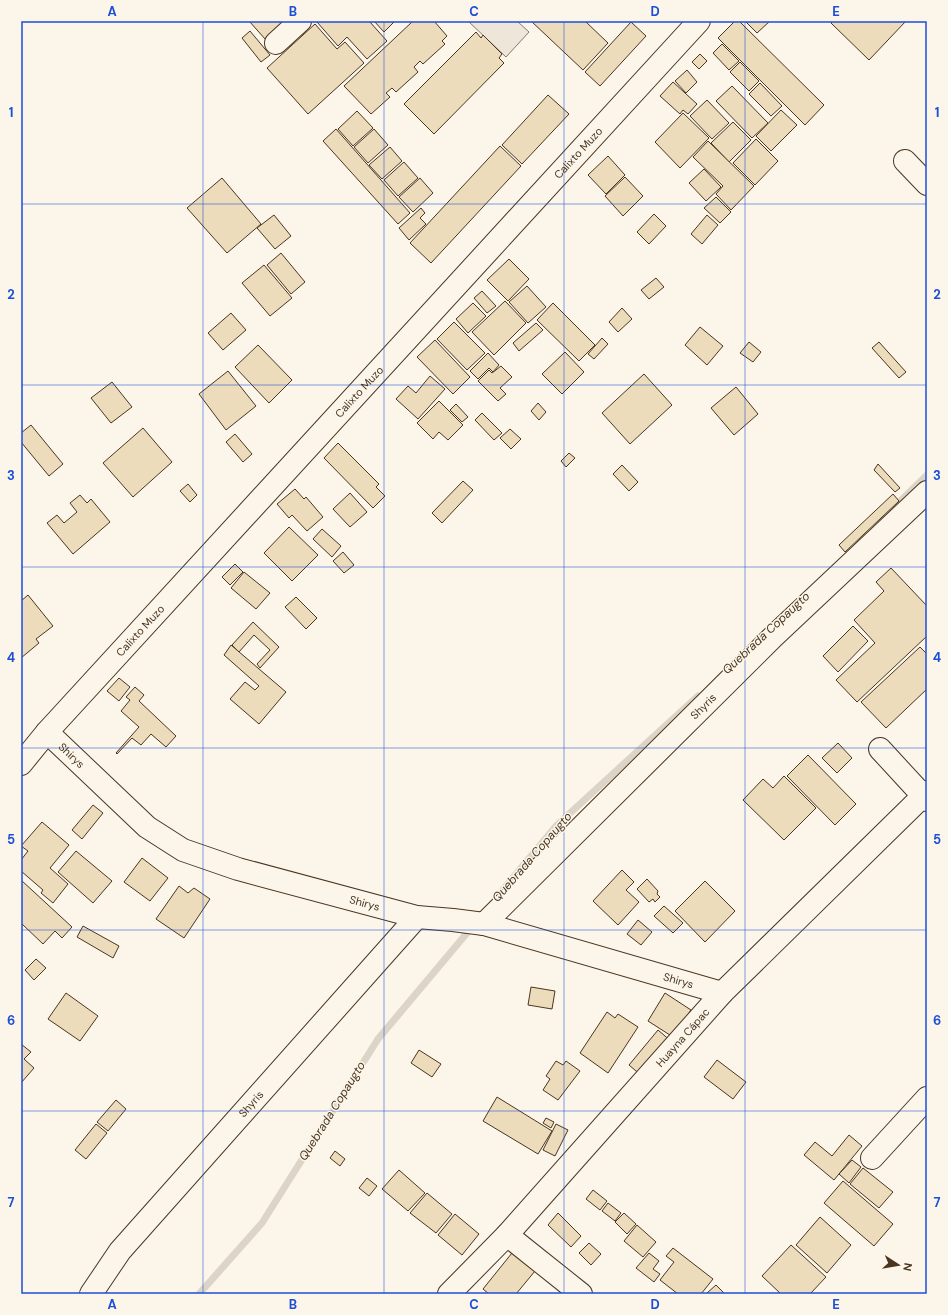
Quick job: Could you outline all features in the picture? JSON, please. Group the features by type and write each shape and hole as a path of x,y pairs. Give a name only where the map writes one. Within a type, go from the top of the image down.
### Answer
{"street":[{"path":"276,43 300,21"},
{"name":"Calixto Muzo","path":"21,764 47,732 699,21"},
{"path":"905,161 927,184"},
{"name":"Shyris","path":"484,924 774,636 927,492"},
{"name":"Shirys","path":"47,732 147,827 183,850 238,869 417,917 484,924 722,993"},
{"path":"880,749 926,796"},
{"name":"Huayna Cápac","path":"449,1294 507,1235 722,993 926,796"},
{"name":"Shyris","path":"91,1294 120,1251 417,917"},
{"path":"872,1158 927,1098"},
{"path":"507,1235 581,1294"}],"shaded area":[{"path":"468,21 517,21 529,32 506,57"}],"building":[{"path":"249,21 286,21 266,40"},
{"path":"369,21 387,41 367,59 347,37 338,46 317,22"},
{"path":"374,21 395,21 384,32"},
{"path":"413,21 434,21 447,36 442,41 445,44 423,64 420,61 414,67 418,72 396,92 392,88 386,93 390,97 371,114 344,86"},
{"path":"531,21 585,21 608,43 583,70"},
{"path":"735,21 739,21 824,105 805,125 718,38"},
{"path":"745,21 770,21 757,33"},
{"path":"832,21 906,21 869,60 831,23"},
{"path":"631,22 646,36 600,86 585,72"},
{"path":"315,24 337,49 345,42 364,63 308,114 267,68"},
{"path":"250,31 270,55 261,62 242,38"},
{"path":"476,32 481,38 483,35 502,54 499,58 504,63 434,134 404,104"},
{"path":"722,44 739,61 729,70 713,53"},
{"path":"700,54 707,61 699,69 692,62"},
{"path":"740,62 759,81 749,91 730,72"},
{"path":"687,70 697,82 686,93 675,81"},
{"path":"673,82 697,104 688,114 683,110 680,114 660,96"},
{"path":"760,83 782,106 771,116 749,94"},
{"path":"732,86 768,123 752,138 716,101"},
{"path":"548,95 569,114 522,164 502,145"},
{"path":"707,100 729,123 712,139 690,116"},
{"path":"781,110 797,125 771,151 756,136"},
{"path":"357,111 373,128 353,146 338,129"},
{"path":"683,113 709,138 680,168 655,142"},
{"path":"733,122 751,140 729,162 711,143"},
{"path":"336,129 410,213 398,224 323,141"},
{"path":"374,129 388,145 368,163 354,147"},
{"path":"756,139 778,161 755,185 733,163"},
{"path":"708,141 754,186 731,210 716,194 723,186 693,157"},
{"path":"500,146 521,166 431,263 410,243"},
{"path":"390,147 402,161 382,179 369,165"},
{"path":"608,156 625,175 606,194 588,175"},
{"path":"404,162 418,178 398,196 384,180"},
{"path":"704,169 721,187 706,201 689,183"},
{"path":"625,177 643,196 623,216 605,196"},
{"path":"222,178 261,224 227,253 187,208"},
{"path":"420,178 433,193 413,212 399,197"},
{"path":"716,197 731,212 720,223 704,208"},
{"path":"421,208 425,213 420,218 426,224 409,240 399,228"},
{"path":"654,214 666,226 649,244 637,232"},
{"path":"274,215 291,236 275,249 257,228"},
{"path":"707,215 718,225 702,244 691,234"},
{"path":"281,253 305,282 291,294 267,265"},
{"path":"509,259 529,279 508,301 487,280"},
{"path":"264,265 292,298 270,316 242,283"},
{"path":"656,278 664,287 649,299 641,290"},
{"path":"527,286 546,307 528,323 509,302"},
{"path":"482,291 496,306 487,313 474,298"},
{"path":"505,301 526,323 494,355 472,332"},
{"path":"473,303 486,316 468,333 456,319"},
{"path":"553,303 595,345 579,361 537,320"},
{"path":"622,308 632,319 618,332 609,322"},
{"path":"231,313 246,330 223,350 208,333"},
{"path":"454,322 485,353 467,370 437,339"},
{"path":"536,323 543,330 519,351 513,343"},
{"path":"700,327 723,346 707,365 685,345"},
{"path":"602,338 608,344 594,359 588,354"},
{"path":"435,340 470,377 453,394 417,357"},
{"path":"749,342 761,352 753,362 740,353"},
{"path":"879,342 906,372 899,378 872,348"},
{"path":"258,345 292,380 269,403 235,367"},
{"path":"565,352 584,372 562,394 542,374"},
{"path":"488,353 499,365 493,372 489,368 478,379 470,371"},
{"path":"501,366 512,377 500,388 506,394 498,401 478,381 489,370 492,373"},
{"path":"228,371 256,406 226,430 199,394"},
{"path":"644,374 672,405 630,444 602,413"},
{"path":"430,376 445,389 418,419 396,399 408,386 416,393"},
{"path":"112,382 132,407 111,423 91,398"},
{"path":"736,387 758,414 734,435 711,408"},
{"path":"439,401 463,425 448,440 439,432 433,439 417,423"},
{"path":"538,403 546,412 539,420 531,411"},
{"path":"456,404 468,417 462,422 450,410"},
{"path":"482,413 502,433 494,440 475,420"},
{"path":"31,425 63,464 49,476 21,442 21,433"},
{"path":"143,428 172,462 133,497 103,463"},
{"path":"510,429 521,439 511,449 500,438"},
{"path":"235,434 252,454 243,462 226,442"},
{"path":"338,443 379,484 376,487 385,496 373,508 324,458"},
{"path":"569,453 575,458 566,467 561,461"},
{"path":"878,464 900,488 895,492 874,470"},
{"path":"622,465 638,482 629,491 613,474"},
{"path":"463,481 473,490 442,523 432,513"},
{"path":"188,484 197,495 190,502 180,491"},
{"path":"295,489 304,499 306,497 323,517 307,531 292,515 289,518 277,504"},
{"path":"350,493 367,512 350,527 333,509"},
{"path":"893,494 899,501 845,552 839,545"},
{"path":"80,495 87,503 91,499 110,522 73,554 47,523 57,515 64,523 77,512 70,503"},
{"path":"289,527 318,555 292,581 264,553"},
{"path":"322,529 341,546 332,557 313,539"},
{"path":"343,552 354,565 344,573 333,561"},
{"path":"235,564 243,572 230,585 222,577"},
{"path":"891,568 927,606 927,636 857,702 836,680 875,643 854,620 884,591 876,582"},
{"path":"244,572 270,593 256,609 231,588"},
{"path":"28,595 53,626 36,639 39,643 21,658 21,601"},
{"path":"296,597 317,618 306,629 285,607"},
{"path":"253,622 279,647 260,668 257,664 270,650 254,635 239,652 232,645"},
{"path":"853,626 868,641 838,672 823,656"},
{"path":"231,645 286,692 259,724 230,699 245,682 255,690 259,686 224,655"},
{"path":"920,647 927,654 927,689 886,728 861,702"},
{"path":"119,678 130,687 119,701 107,691"},
{"path":"135,687 144,695 139,701 176,736 166,747 151,734 141,745 132,738 117,754 116,753 139,727 121,711 130,700 126,697"},
{"path":"838,743 852,758 837,773 822,758"},
{"path":"808,755 856,804 835,825 787,776"},
{"path":"784,776 816,808 784,840 743,800 763,779 773,788"},
{"path":"93,805 103,813 82,839 72,830"},
{"path":"42,822 69,845 50,868 68,884 53,903 41,893 43,890 21,871 21,860 28,851 21,846"},
{"path":"76,851 112,881 93,903 58,872"},
{"path":"142,858 168,878 150,901 124,882"},
{"path":"622,870 634,882 626,890 639,902 618,925 593,901"},
{"path":"647,879 658,891 657,894 660,897 655,902 653,899 649,902 637,889"},
{"path":"21,880 72,927 62,938 55,931 43,944 21,923"},
{"path":"705,881 735,911 705,942 675,911"},
{"path":"179,886 188,893 194,888 210,899 184,938 156,919"},
{"path":"664,906 683,923 673,933 654,916"},
{"path":"638,920 652,932 641,945 627,934"},
{"path":"83,926 119,946 113,958 77,937"},
{"path":"36,959 46,968 34,980 25,970"},
{"path":"531,987 555,991 552,1009 528,1005"},
{"path":"66,993 98,1016 80,1041 48,1019"},
{"path":"665,993 691,1010 673,1037 648,1021"},
{"path":"607,1012 615,1018 618,1014 638,1027 608,1073 580,1053"},
{"path":"658,1030 672,1042 643,1077 629,1065"},
{"path":"21,1044 31,1052 24,1059 34,1068 21,1083"},
{"path":"419,1050 441,1064 432,1077 411,1063"},
{"path":"717,1060 746,1082 733,1099 704,1077"},
{"path":"556,1061 563,1065 566,1061 580,1071 558,1100 543,1090 550,1079 546,1076"},
{"path":"497,1097 552,1131 538,1154 483,1121"},
{"path":"116,1100 126,1109 108,1131 97,1122"},
{"path":"546,1118 554,1122 551,1128 543,1123"},
{"path":"96,1124 107,1133 86,1159 75,1150"},
{"path":"556,1124 568,1130 555,1156 543,1150"},
{"path":"849,1135 862,1146 834,1180 804,1155 815,1142 832,1156"},
{"path":"335,1151 345,1159 340,1166 330,1158"},
{"path":"852,1160 861,1167 849,1183 839,1174"},
{"path":"863,1168 893,1192 879,1208 850,1184"},
{"path":"399,1170 425,1193 408,1211 382,1189"},
{"path":"367,1178 377,1186 369,1196 359,1188"},
{"path":"843,1181 893,1224 874,1246 824,1203"},
{"path":"593,1190 607,1201 600,1210 586,1199"},
{"path":"427,1193 452,1214 436,1233 410,1213"},
{"path":"608,1203 621,1213 615,1221 602,1211"},
{"path":"558,1213 581,1236 571,1247 548,1225"},
{"path":"624,1213 636,1224 627,1234 615,1222"},
{"path":"455,1214 479,1234 462,1255 438,1235"},
{"path":"820,1217 851,1245 827,1273 796,1245"},
{"path":"637,1225 656,1242 643,1257 624,1241"},
{"path":"589,1243 601,1254 591,1265 579,1253"},
{"path":"791,1245 826,1277 810,1294 781,1294 762,1276"},
{"path":"673,1248 713,1279 701,1294 678,1294 660,1280 674,1262 666,1256"},
{"path":"512,1253 535,1271 516,1294 489,1294 483,1289"},
{"path":"649,1253 659,1261 653,1269 660,1274 654,1282 636,1268"},
{"path":"716,1285 724,1293 723,1294 707,1293"}],"waterway":[{"name":"Quebrada Copaugto","path":"883,518 927,475"},
{"name":"Quebrada Copaugto","path":"497,897 557,825 698,696"},
{"name":"Quebrada Copaugto","path":"199,1294 262,1223 378,1039 472,927"}]}
